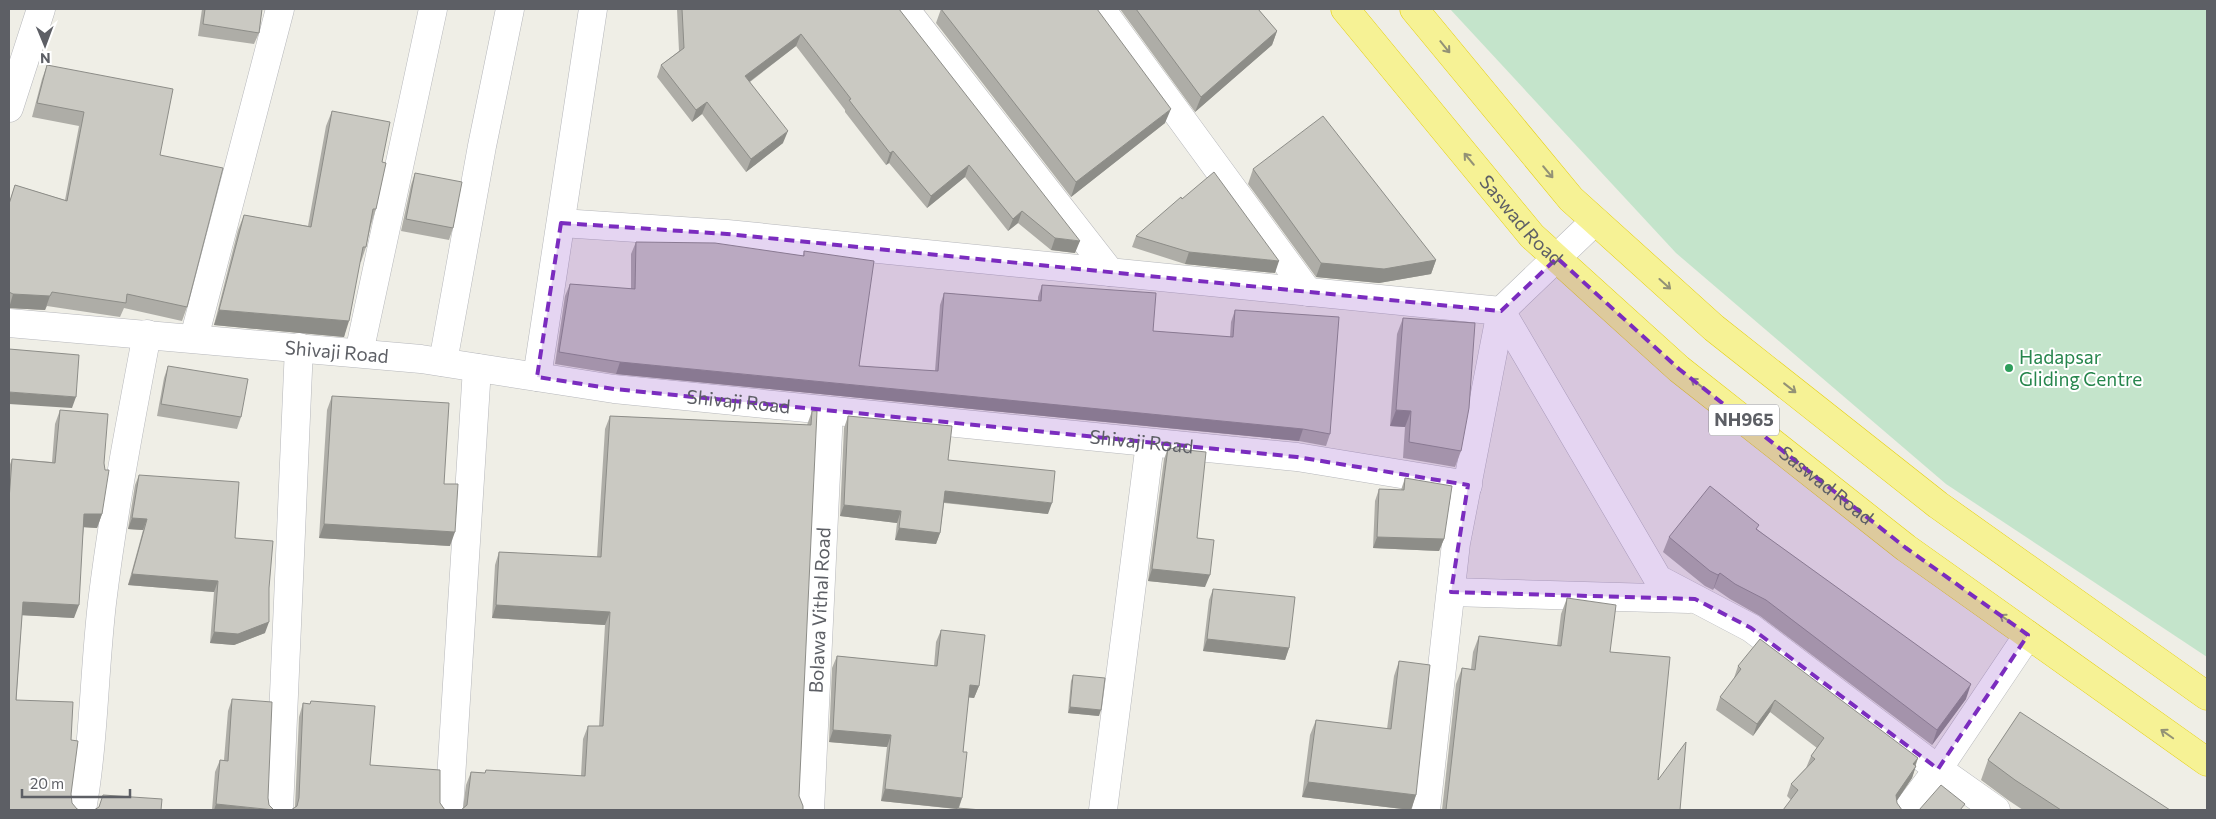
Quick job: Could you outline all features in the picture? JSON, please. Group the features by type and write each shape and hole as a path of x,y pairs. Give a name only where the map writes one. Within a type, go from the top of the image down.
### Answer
{"highway":[{"name":"Saswad Road","path":"1345,9 1532,236 1679,369 1906,548 2207,762"},
{"name":"NH965","path":"1414,9 1571,199 1714,328 1938,505 2207,696"}],"street":[{"path":"9,108 41,9"},
{"path":"194,338 280,9"},
{"path":"359,353 433,9"},
{"path":"443,362 482,146 510,9"},
{"path":"537,377 593,9"},
{"path":"905,9 1110,272"},
{"path":"1101,9 1308,292"},
{"path":"1426,810 1456,543 1501,311 1595,221"},
{"path":"562,222 727,234 1501,311"},
{"path":"1501,311 1658,579 1751,628 1938,770 1996,810"},
{"name":"Shivaji Road","path":"9,323 300,347 443,362 614,389 1297,457 1468,485"},
{"path":"82,810 90,764 102,604 127,439 147,334"},
{"path":"279,810 300,347"},
{"path":"449,810 478,368"},
{"name":"Bolawa Vithal Road","path":"810,810 830,411"},
{"path":"1103,810 1150,443"},
{"path":"1451,592 1695,599"},
{"path":"1907,810 1938,770 2028,635"}],"highlighted area":[{"path":"561,223 727,234 1501,311 1557,258 1679,369 1906,548 2028,635 1938,769 1751,628 1695,599 1451,592 1468,485 1297,457 614,389 537,377"}],"green space":[{"name":"Hadapsar Gliding Centre","path":"1450,9 2207,9 2207,657 1946,484 1676,253"}],"building":[{"path":"205,9 262,9 259,33 203,24"},
{"path":"682,9 899,9 1080,241 1055,238 1022,211 1013,219 969,165 931,196 893,151 890,153 801,34 745,76 788,131 751,159 707,102 696,110 661,65 684,48"},
{"path":"941,9 1097,9 1171,109 1076,182"},
{"path":"1136,9 1258,9 1277,31 1201,97"},
{"path":"47,65 173,89 160,155 223,168 187,307 127,294 126,303 52,292 50,296 13,294 9,292 9,204 15,185 67,201 84,112 37,103"},
{"path":"332,111 390,122 382,162 386,163 376,209 373,209 366,247 363,247 349,321 219,310 244,215 311,227"},
{"path":"1323,116 1436,260 1384,269 1321,263 1253,169"},
{"path":"1214,172 1279,261 1189,252 1136,236 1181,197 1182,199"},
{"path":"415,173 462,182 453,228 406,219"},
{"path":"636,242 715,243 804,256 804,251 874,261 859,366 938,371 944,293 1041,301 1042,285 1156,293 1153,331 1233,337 1235,310 1339,317 1330,434 1303,429 620,362 559,352 570,284 635,289"},
{"path":"1403,318 1475,323 1469,408 1461,451 1409,442 1411,411 1396,410"},
{"path":"9,349 79,355 76,397 9,392"},
{"path":"168,366 248,379 241,417 161,404"},
{"path":"332,396 449,403 444,484 458,484 455,532 324,524"},
{"path":"60,410 108,414 104,463 105,470 109,470 102,514 84,514 79,605 23,602 16,700 73,702 71,740 78,741 71,794 72,803 80,810 9,810 9,500 12,459 55,463"},
{"path":"812,411 817,411 799,796 803,810 461,810 467,805 471,772 485,773 486,770 585,776 588,726 603,726 610,612 496,605 499,552 601,557 610,416 811,425"},
{"path":"848,416 952,426 948,460 1055,471 1052,503 945,491 940,533 899,528 901,511 844,505"},
{"path":"1168,448 1206,452 1197,538 1214,540 1210,575 1152,569"},
{"path":"139,475 239,482 235,538 273,541 269,588 269,622 238,634 214,632 218,581 132,574 147,519 132,518"},
{"path":"1405,478 1452,486 1444,539 1377,537 1379,489 1404,490"},
{"path":"1710,486 1759,525 1756,529 1971,684 1937,730 1766,600 1735,584 1720,573 1718,575 1710,571 1669,537"},
{"path":"1213,589 1295,597 1289,648 1207,639"},
{"path":"1567,598 1616,605 1610,652 1670,657 1658,780 1686,742 1680,810 1446,810 1462,668 1475,670 1479,636 1561,646"},
{"path":"941,630 985,635 979,686 970,685 963,752 967,752 962,798 885,789 891,735 833,730 837,656 937,666"},
{"path":"1760,639 1918,758 1913,764 1916,766 1896,795 1897,803 1902,810 1783,810 1798,790 1791,784 1815,759 1811,756 1824,738 1775,700 1757,724 1720,697 1741,669 1738,666"},
{"path":"1399,661 1430,665 1416,795 1308,782 1316,720 1391,729"},
{"path":"1073,675 1105,678 1101,710 1070,707"},
{"path":"232,699 272,702 268,798 269,805 274,810 216,804 220,760 228,761"},
{"path":"311,701 375,706 370,765 440,770 440,803 445,810 291,810 297,806 299,798 303,703 310,704"},
{"path":"2020,712 2170,810 2061,810 2015,780 1988,760"},
{"path":"1941,785 1965,804 1960,810 1919,810"},
{"path":"103,795 162,799 161,810 94,810 99,807"},
{"path":"957,808 982,810 957,810"}],"place":[{"name":"Hadapsar Gliding Centre","path":"2009,368"}]}
